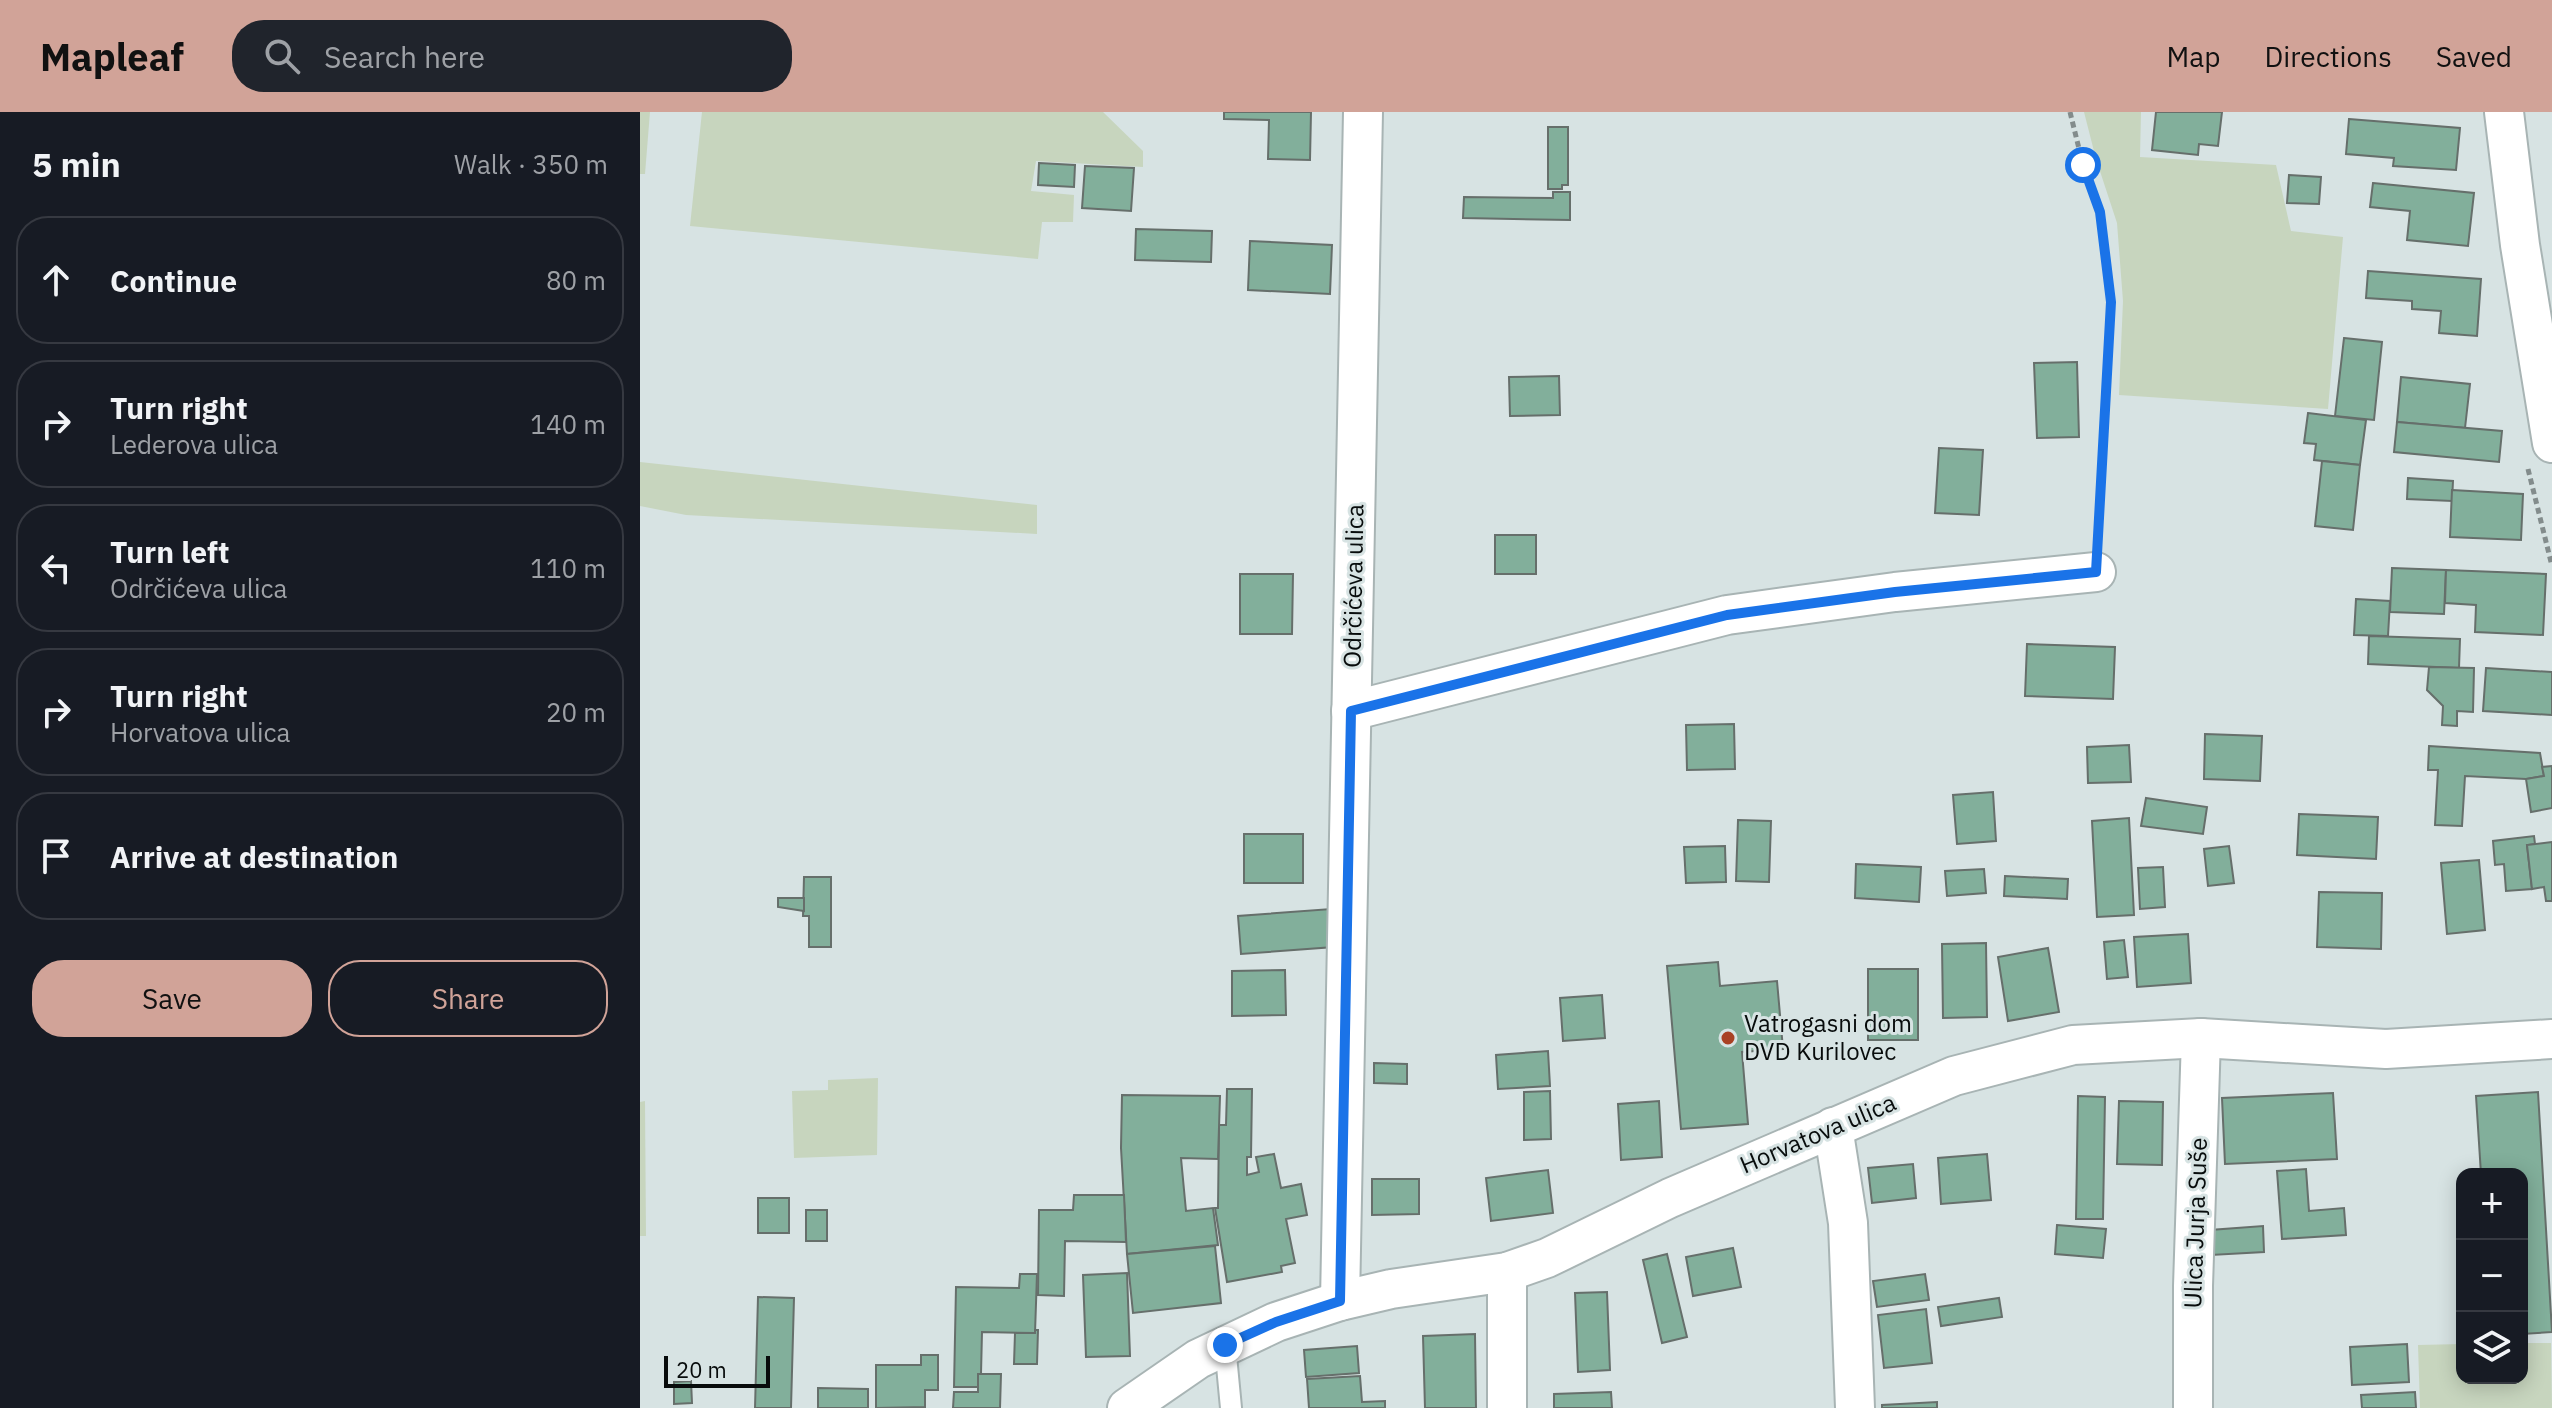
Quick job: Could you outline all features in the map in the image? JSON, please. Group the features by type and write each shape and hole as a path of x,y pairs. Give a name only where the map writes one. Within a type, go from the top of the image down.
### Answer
{"street":[{"name":"Odrčićeva ulica","path":"1340,1301 1363,112"},
{"path":"2504,112 2520,245 2552,443"},
{"path":"1351,711 1727,615 1895,592 2096,572"},
{"name":"Horvatova ulica","path":"1127,1408 1198,1359 1276,1322 1340,1301 1391,1289 1507,1272 1547,1258 1670,1198 1954,1076 2073,1045 2201,1038 2386,1049 2552,1039"},
{"name":"Ulica Jurja Suše","path":"2193,1408 2193,1286 2201,1038"},
{"path":"1833,1127 1848,1223 1855,1408"},
{"path":"1507,1272 1507,1408"}],"lane":[{"path":"1225,1345 1231,1408"}],"path":[{"path":"2070,112 2083,165 2100,212 2111,302 2096,572"}],"green space":[{"path":"640,112 650,112 645,174 640,174"},
{"path":"702,112 1103,112 1143,151 1143,167 1036,161 1031,191 1074,195 1073,222 1042,222 1038,259 690,226"},
{"path":"2084,112 2141,112 2140,157 2276,165 2291,231 2343,237 2328,409 2119,395 2123,301 2117,223"},
{"path":"640,462 1037,505 1037,534 686,515 640,506"},
{"path":"878,1078 877,1155 794,1158 792,1091 828,1090 828,1080"},
{"path":"645,1101 646,1236 640,1236 640,1102"},
{"path":"2528,1343 2551,1343 2552,1408 2420,1408 2418,1345 2456,1344 2456,1384 2528,1384"}],"building":[{"path":"1224,112 1311,112 1310,160 1268,159 1269,120 1224,119"},
{"path":"2156,112 2222,112 2218,146 2199,144 2198,155 2152,150"},
{"path":"2349,119 2460,128 2456,170 2393,166 2394,158 2346,154"},
{"path":"1548,127 1568,127 1568,185 1562,185 1562,189 1548,189"},
{"path":"1039,163 1075,165 1074,187 1038,185"},
{"path":"1085,166 1134,168 1131,211 1082,208"},
{"path":"2289,175 2321,177 2319,204 2287,203"},
{"path":"2373,183 2474,193 2468,246 2407,240 2410,211 2370,207"},
{"path":"1553,192 1570,192 1570,220 1463,218 1464,197 1553,198"},
{"path":"1136,229 1212,231 1211,262 1135,260"},
{"path":"1250,241 1332,245 1330,294 1248,290"},
{"path":"2368,271 2481,279 2477,336 2439,333 2441,311 2412,309 2412,301 2366,298"},
{"path":"2344,338 2382,342 2374,420 2335,416"},
{"path":"2077,362 2079,437 2037,438 2034,363"},
{"path":"1559,376 1560,415 1510,416 1509,377"},
{"path":"2401,377 2470,384 2465,428 2397,422"},
{"path":"2308,413 2366,420 2360,465 2314,460 2316,444 2304,443"},
{"path":"2397,422 2502,431 2499,462 2394,452"},
{"path":"1939,448 1983,450 1979,515 1935,513"},
{"path":"2322,461 2360,465 2353,530 2315,526"},
{"path":"2408,478 2453,481 2452,501 2407,499"},
{"path":"2452,490 2523,494 2521,540 2450,537"},
{"path":"1495,535 1536,535 1536,574 1495,574"},
{"path":"2392,568 2446,570 2444,614 2390,612"},
{"path":"2446,570 2546,574 2543,635 2475,632 2476,605 2445,603"},
{"path":"1240,574 1293,574 1292,634 1240,634"},
{"path":"2356,599 2390,601 2388,636 2354,635"},
{"path":"2369,636 2460,639 2459,668 2368,664"},
{"path":"2027,644 2115,647 2113,699 2025,696"},
{"path":"2429,667 2474,668 2473,712 2457,711 2457,726 2442,725 2443,706 2427,690"},
{"path":"2486,668 2552,672 2552,715 2483,711"},
{"path":"1734,724 1735,769 1687,770 1686,725"},
{"path":"2205,734 2262,736 2260,781 2204,779"},
{"path":"2129,745 2131,782 2088,783 2087,747"},
{"path":"2429,746 2540,753 2544,776 2526,779 2465,776 2462,826 2435,825 2438,770 2428,770"},
{"path":"2552,766 2552,808 2531,812 2526,779 2544,776 2542,767"},
{"path":"1993,792 1996,841 1957,844 1953,795"},
{"path":"2146,798 2207,807 2203,834 2141,826"},
{"path":"2299,814 2378,817 2376,859 2297,855"},
{"path":"2129,818 2134,915 2097,917 2092,821"},
{"path":"1738,820 1771,821 1769,882 1736,881"},
{"path":"1244,834 1303,834 1303,883 1244,883"},
{"path":"2534,836 2535,844 2527,845 2532,889 2506,891 2504,864 2495,865 2493,841"},
{"path":"2552,842 2552,901 2546,901 2544,887 2532,889 2527,845"},
{"path":"1725,846 1726,882 1686,883 1684,847"},
{"path":"2229,846 2234,883 2208,886 2204,849"},
{"path":"2479,860 2485,930 2447,934 2441,863"},
{"path":"1856,864 1921,867 1919,902 1855,898"},
{"path":"2163,867 2165,907 2140,909 2138,868"},
{"path":"1984,869 1986,893 1947,896 1945,871"},
{"path":"2005,876 2068,879 2067,899 2004,896"},
{"path":"804,877 831,877 831,947 809,947 809,916 803,916"},
{"path":"2319,892 2382,893 2381,949 2317,947"},
{"path":"778,898 804,898 804,911 778,907"},
{"path":"1331,909 1334,947 1241,954 1238,916"},
{"path":"2188,934 2191,983 2137,987 2134,937"},
{"path":"2124,940 2128,977 2107,979 2104,942"},
{"path":"1986,943 1987,1017 1943,1018 1942,944"},
{"path":"2048,948 2059,1012 2008,1021 1998,957"},
{"name":"Vatrogasni dom DVD Kurilovec","path":"1718,962 1720,986 1777,981 1783,1049 1742,1052 1748,1124 1681,1129 1667,966"},
{"path":"1868,969 1918,969 1918,1040 1868,1040"},
{"path":"1285,970 1286,1015 1232,1016 1232,971"},
{"path":"1602,995 1605,1038 1563,1041 1560,998"},
{"path":"1548,1051 1550,1086 1498,1089 1496,1055"},
{"path":"1374,1063 1407,1064 1407,1084 1374,1083"},
{"path":"1227,1089 1252,1089 1251,1157 1247,1157 1247,1175 1259,1172 1256,1157 1274,1154 1281,1188 1301,1184 1307,1215 1286,1219 1295,1263 1281,1266 1282,1272 1227,1282 1215,1208 1218,1208 1219,1125 1226,1125"},
{"path":"1550,1091 1551,1139 1524,1140 1524,1092"},
{"path":"2538,1092 2552,1332 2528,1334 2528,1168 2481,1168 2476,1096"},
{"path":"2333,1093 2337,1159 2225,1164 2222,1098"},
{"path":"1122,1095 1220,1096 1218,1159 1181,1158 1186,1211 1213,1208 1218,1245 1127,1254 1121,1148"},
{"path":"2078,1096 2105,1097 2103,1219 2076,1219"},
{"path":"1659,1101 1662,1157 1621,1160 1618,1104"},
{"path":"2119,1101 2163,1102 2162,1165 2117,1164"},
{"path":"1987,1154 1991,1200 1941,1204 1938,1158"},
{"path":"1913,1164 1916,1198 1872,1203 1868,1168"},
{"path":"2306,1169 2309,1211 2344,1208 2346,1235 2282,1239 2277,1171"},
{"path":"1548,1170 1553,1213 1491,1221 1486,1178"},
{"path":"1372,1179 1419,1179 1419,1214 1372,1215"},
{"path":"1074,1195 1124,1195 1126,1242 1065,1241 1064,1296 1038,1295 1039,1210 1073,1210"},
{"path":"758,1198 789,1198 789,1233 758,1233"},
{"path":"806,1210 827,1210 827,1241 806,1241"},
{"path":"2057,1225 2106,1229 2103,1258 2055,1254"},
{"path":"2263,1226 2264,1252 2211,1255 2210,1230"},
{"path":"1215,1246 1221,1303 1133,1313 1127,1254"},
{"path":"1733,1248 1741,1287 1693,1296 1686,1257"},
{"path":"1667,1254 1687,1337 1662,1343 1643,1260"},
{"path":"1127,1273 1130,1356 1086,1357 1083,1275"},
{"path":"1020,1274 1037,1274 1035,1333 982,1332 978,1387 954,1387 956,1287 1019,1288"},
{"path":"1925,1274 1929,1300 1877,1307 1873,1281"},
{"path":"1607,1292 1610,1370 1578,1372 1575,1293"},
{"path":"758,1297 794,1298 791,1408 755,1408"},
{"path":"1999,1298 2002,1317 1941,1326 1938,1307"},
{"path":"1926,1309 1932,1363 1884,1368 1878,1315"},
{"path":"1038,1330 1037,1364 1014,1364 1015,1333 1035,1333"},
{"path":"1475,1334 1476,1408 1425,1408 1423,1336"},
{"path":"2407,1344 2409,1382 2352,1385 2350,1347"},
{"path":"1357,1346 1359,1373 1306,1377 1304,1350"},
{"path":"921,1355 938,1355 938,1390 925,1390 925,1407 876,1408 876,1365 921,1365"},
{"path":"978,1374 1001,1374 1000,1408 953,1408 954,1392 978,1392"},
{"path":"1360,1376 1362,1402 1385,1401 1385,1408 1309,1408 1307,1379"},
{"path":"691,1381 692,1403 674,1404 674,1382"},
{"path":"818,1388 868,1389 868,1408 818,1408"},
{"path":"1611,1392 1612,1408 1554,1408 1554,1394"},
{"path":"2415,1392 2416,1408 2362,1408 2361,1395"},
{"path":"1937,1402 1937,1408 1882,1408 1882,1405"}],"place":[{"name":"Vatrogasni dom DVD Kurilovec","path":"1728,1038"}],"route":[{"path":"1225,1345 1276,1322 1340,1301 1351,711 1727,615 1895,592 2096,572 2111,302 2100,212 2083,165"}]}
